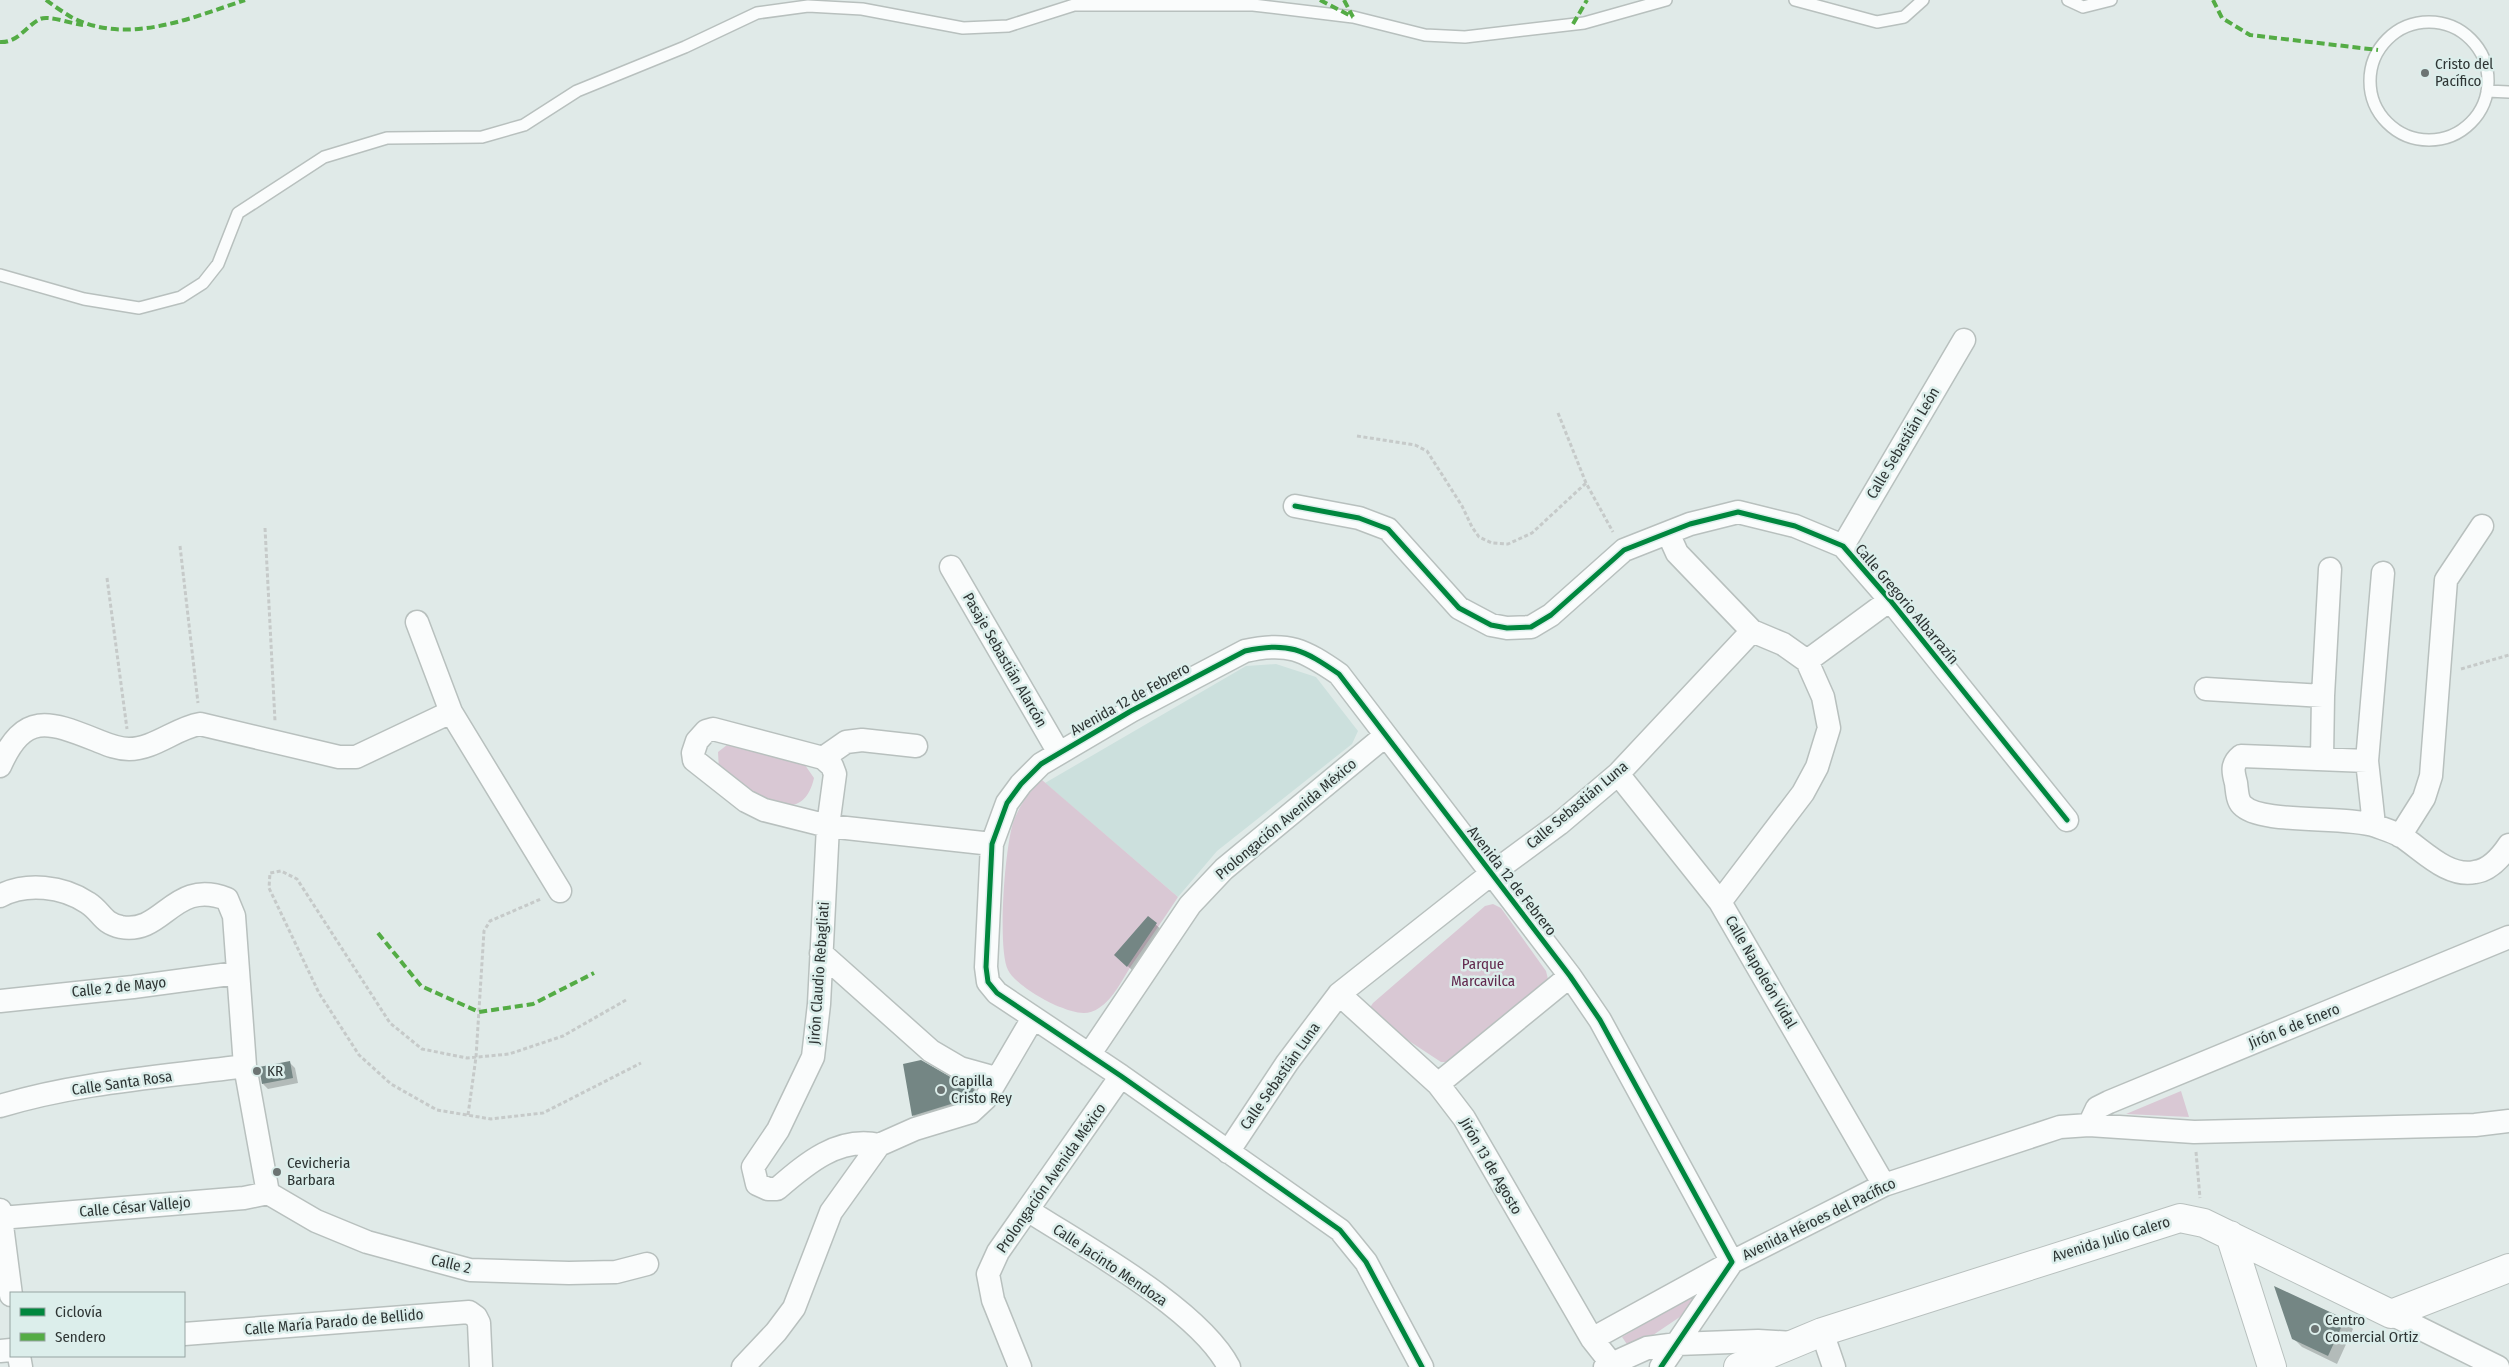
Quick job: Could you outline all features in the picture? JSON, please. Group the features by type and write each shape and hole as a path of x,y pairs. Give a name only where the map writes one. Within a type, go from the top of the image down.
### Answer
{"street":[{"name":"Calle Sebastián León","path":"1843,546 1964,340"},
{"path":"1295,506 1359,518 1388,529 1447,598 1460,608 1491,625 1507,628 1531,627 1551,615 1624,550"},
{"name":"Calle Gregorio Albarrazín","path":"1624,550 1690,524 1738,512 1795,526 1843,546 1890,600 2067,820"},
{"path":"2400,836 2429,785 2446,580 2482,526"},
{"path":"1668,533 1677,552 1752,631 1783,644 1807,661 1823,697 1829,728 1817,766 1803,793 1720,902"},
{"name":"Pasaje Sebastián Alarcón","path":"951,567 1059,753"},
{"path":"2322,759 2323,696 2330,569"},
{"path":"2374,825 2367,761 2384,573"},
{"path":"1807,661 1890,600"},
{"path":"417,622 451,712 560,891"},
{"name":"Calle Sebastián Luna","path":"1228,1152 1287,1062 1339,994 1490,874 1559,824 1618,774 1752,631"},
{"name":"Avenida 12 de Febrero","path":"1422,1367 1366,1262 1340,1230 1121,1076 997,993 988,982 986,967 992,844 1007,803 1021,784 1041,764 1059,753 1131,711 1245,651 1266,646 1285,647 1308,653 1339,674 1490,874 1570,976 1600,1020 1732,1262"},
{"path":"2206,689 2323,696"},
{"path":"0,766 10,744 25,730 37,726 58,724 115,748 130,749 146,746 190,726 200,724 339,757 356,757 451,712"},
{"path":"916,746 862,740 846,742 823,758 713,729 706,731 697,741 693,753 694,760 703,769 746,801 772,812 828,826 992,844"},
{"name":"Prolongación Avenida México","path":"1089,1055 1180,920 1217,876 1386,736"},
{"path":"2367,761 2241,756 2235,761 2233,770 2240,803 2247,809 2272,816 2340,819 2374,825 2400,836 2418,850 2452,870 2474,872 2498,860 2509,845"},
{"name":"Jirón Claudio Rebagliati","path":"823,758 832,766 835,774 828,826 819,1004 813,1057 778,1130 753,1167 757,1184 768,1189 778,1189 809,1162 836,1147 865,1142 879,1145"},
{"name":"Calle Napoleón Vidal","path":"1618,774 1720,902 1884,1185"},
{"path":"0,896 12,890 32,888 60,890 89,903 107,923 123,928 140,925 159,917 176,902 194,894 211,893 227,899 234,916 245,1066 268,1193"},
{"name":"Jirón 6 de Enero","path":"2089,1125 2097,1108 2109,1102 2509,937"},
{"path":"821,953 931,1051 960,1068 996,1078"},
{"name":"Calle 2 de Mayo","path":"0,1001 133,987 237,972"},
{"path":"1438,1084 1570,976"},
{"name":"Jirón 13 de Agosto","path":"1339,994 1438,1084 1464,1118 1608,1365"},
{"path":"743,1367 776,1332 794,1308 831,1212 879,1145 915,1128 971,1112 986,1098 996,1078 1033,1018"},
{"name":"Calle Santa Rosa","path":"0,1106 31,1097 90,1086 245,1066"},
{"name":"Prolongación Avenida México","path":"1020,1367 993,1300 988,1274 998,1252 1029,1211 1121,1076"},
{"name":"Avenida Héroes del Pacífico","path":"1592,1339 1732,1262 1884,1185 2060,1127 2089,1125 2194,1132 2475,1125 2509,1122"},
{"name":"Calle César Vallejo","path":"0,1218 244,1198 268,1193"},
{"name":"Calle 2","path":"268,1193 316,1221 367,1242 470,1270 569,1273 616,1272 647,1264"},
{"path":"0,1210 10,1292"},
{"name":"Calle Jacinto Mendoza","path":"1029,1211 1144,1285 1194,1325 1220,1351 1229,1367"},
{"name":"Avenida Julio Calero","path":"1738,1367 1822,1332 2180,1218 2204,1223 2230,1235 2498,1367"},
{"path":"2230,1235 2272,1367"},
{"path":"1660,1367 1732,1262"},
{"path":"2391,1314 2509,1268"},
{"name":"Calle María Parado de Bellido","path":"185,1334 469,1312 476,1317 479,1323 481,1367"},
{"path":"1822,1332 1834,1367"},
{"path":"1608,1365 1647,1348 1677,1344 1758,1341 1793,1343"}],"lane":[{"path":"0,275 84,299 139,308 180,297 203,283 218,264 238,213 324,157 387,138 482,138 524,125 577,91 684,48 757,14 808,6 862,9 963,28 1008,26 1074,5 1253,5 1353,16 1425,35 1465,37 1584,23 1666,0"},
{"path":"1795,0 1877,22 1904,17 1923,0"},
{"path":"2068,0 2082,7 2111,0"},
{"path":"2430,21 2443,24 2468,35 2480,51 2487,71 2487,91 2480,110 2468,125 2452,135 2435,140 2416,138 2399,132 2384,120 2374,104 2370,86 2372,67 2378,50 2392,34 2410,24 2430,21"},
{"path":"2487,91 2509,92"}],"path":[{"path":"1558,414 1586,483 1624,550"},
{"path":"1357,436 1415,445 1427,451 1479,537 1492,543 1508,544 1532,534 1586,483"},
{"path":"265,528 276,741"},
{"path":"180,546 200,724"},
{"path":"107,578 130,749"},
{"path":"2438,674 2509,655"},
{"path":"626,1000 563,1036 509,1054 467,1058 422,1049 390,1022 297,879 281,871 270,873 269,888 319,993 359,1055 391,1084 437,1110 491,1119 542,1113 641,1063"},
{"path":"468,1115 476,1057 484,931 490,921 560,891"},
{"path":"2195,1142 2200,1200"}],"shaded area":[{"path":"1276,664 1316,677 1358,731 1352,744 1217,851 1178,897 1045,783 1246,666"}],"green space":[{"path":"727,745 805,765 814,778 807,795 798,803 786,805 772,802 744,787 719,770 718,752"},
{"path":"1042,780 1178,897 1113,994 1094,1011 1085,1013 1075,1012 1054,1005 1031,992 1011,975 1005,958 1003,919 1005,872 1011,832 1014,820 1023,803 1029,793"},
{"name":"Parque Marcavilca","path":"1493,904 1501,908 1546,971 1548,979 1543,988 1452,1062 1441,1062 1371,1016 1369,1009 1373,1003 1485,906"},
{"path":"2181,1091 2189,1117 2126,1114"},
{"path":"1699,1292 1696,1306 1631,1350 1622,1337"}],"building":[{"path":"1148,916 1157,923 1127,967 1114,955"},
{"name":"Capilla Cristo Rey","path":"921,1060 954,1079 973,1085 974,1092 964,1100 912,1116 903,1064"},
{"path":"290,1061 293,1078 262,1084 259,1067"},
{"name":"Centro Comercial Ortiz","path":"2274,1286 2345,1319 2328,1356 2292,1339"}],"marked path":[{"path":"46,0 71,17 92,25 114,29 159,26 181,21 245,0"},
{"path":"1320,0 1353,17"},
{"path":"1344,0 1353,17"},
{"path":"1573,24 1587,0"},
{"path":"2213,0 2222,18 2250,35 2378,50"},
{"path":"0,42 12,40 35,22 44,18 83,25"},
{"path":"378,933 421,986 479,1012 533,1004 594,973"}],"cycle path":[{"path":"1295,506 1359,518 1388,529 1459,608 1491,625 1507,628 1531,627 1551,615 1624,550 1690,524 1738,512 1795,526 1843,546 1890,600 2067,820"},
{"path":"1422,1367 1366,1262 1340,1230 1121,1076 997,993 988,982 986,967 992,844 1007,803 1021,784 1041,764 1131,711 1245,651 1273,647 1295,650 1316,659 1339,674 1570,976 1600,1020 1732,1262 1661,1367"}],"place":[{"name":"Cristo del Pacífico","path":"2425,73"},
{"name":"KR","path":"257,1071"},
{"name":"Capilla Cristo Rey","path":"941,1090"},
{"name":"Cevicheria Barbara","path":"277,1172"},
{"name":"Centro Comercial Ortiz","path":"2315,1329"}]}
